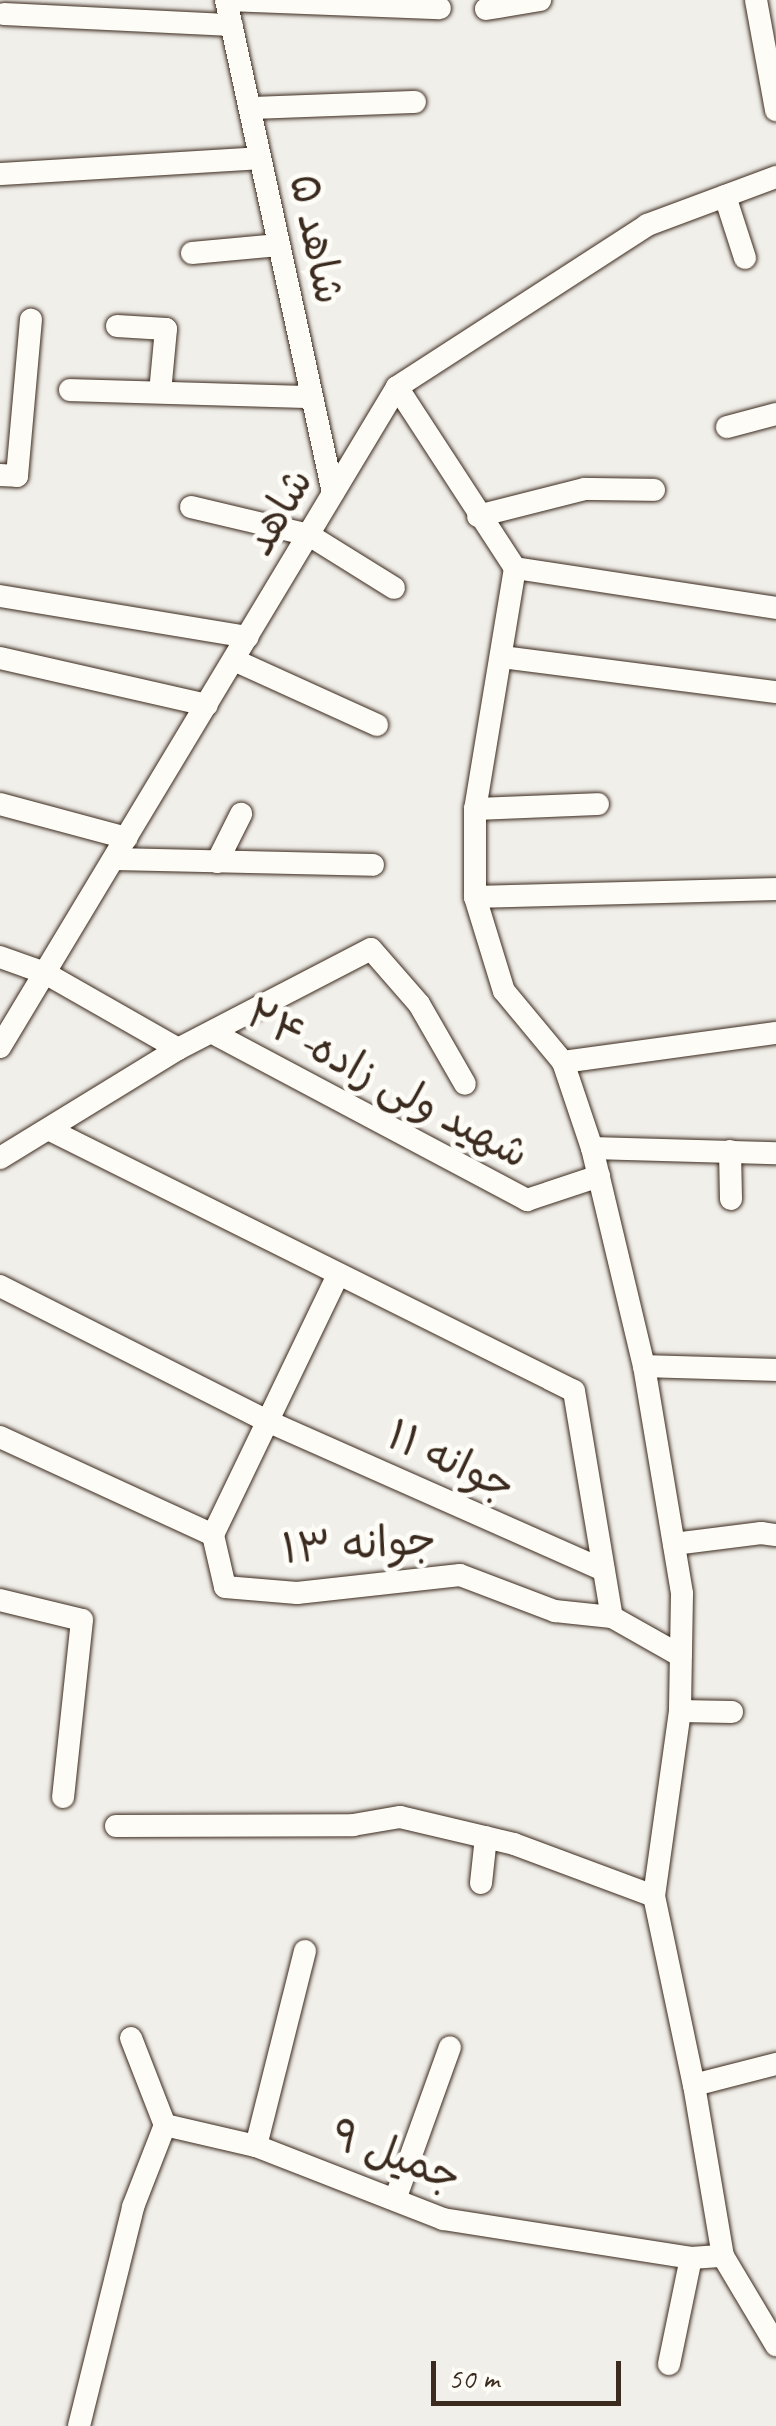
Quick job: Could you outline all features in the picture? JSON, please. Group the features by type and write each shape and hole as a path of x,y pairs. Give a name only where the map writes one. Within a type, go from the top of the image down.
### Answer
{"street":[{"path":"227,0 440,8"},
{"name":"شاهد ۵","path":"227,0 333,493"},
{"path":"486,9 540,0"},
{"path":"756,0 776,110"},
{"path":"4,14 232,25"},
{"path":"250,108 415,102"},
{"path":"0,174 260,158"},
{"name":"شاهد","path":"0,1047 397,386 647,225 776,177"},
{"path":"725,196 745,258"},
{"path":"192,253 280,245"},
{"path":"0,475 17,476 32,320"},
{"path":"117,326 166,329 160,392"},
{"path":"397,386 515,568 474,809 475,897 504,991 563,1062 592,1148 644,1366 682,1594 680,1711 654,1896 694,2085 723,2256 776,2345"},
{"path":"70,390 312,397"},
{"path":"727,427 776,414"},
{"path":"478,516 585,489 654,490"},
{"path":"191,507 309,535 394,588"},
{"path":"515,568 776,608"},
{"path":"0,596 248,637"},
{"path":"502,657 776,692"},
{"path":"0,658 207,704"},
{"path":"234,660 377,726"},
{"path":"0,804 127,838"},
{"path":"474,809 598,804"},
{"path":"217,862 241,814"},
{"path":"114,859 374,865"},
{"path":"475,897 776,889"},
{"path":"0,1158 178,1049 372,950 420,1004 465,1084"},
{"path":"0,956 45,973 178,1049"},
{"path":"563,1062 776,1032"},
{"name":"شهید ولی زاده-۲۴","path":"212,1034 527,1200 599,1176"},
{"path":"50,1130 574,1391 612,1617 681,1656"},
{"path":"592,1148 776,1152"},
{"path":"730,1152 731,1199"},
{"path":"0,1437 213,1535 337,1276"},
{"name":"جوانه ۱۱","path":"0,1286 268,1422 604,1570"},
{"path":"644,1366 776,1370"},
{"path":"674,1544 761,1533 776,1535"},
{"name":"جوانه ۱۳","path":"213,1535 225,1587 296,1593 460,1575 555,1611 612,1617"},
{"path":"0,1600 82,1620 63,1797"},
{"path":"680,1711 732,1712"},
{"path":"116,1826 353,1825 400,1817 486,1837 654,1896"},
{"path":"481,1882 486,1837"},
{"path":"256,2146 305,1951"},
{"path":"79,2426 133,2207 165,2125 132,2038"},
{"path":"396,2197 450,2047"},
{"path":"694,2085 776,2064"},
{"name":"جمیل ۹","path":"165,2125 256,2146 443,2218 691,2258 723,2256"},
{"path":"669,2364 691,2258"}]}
